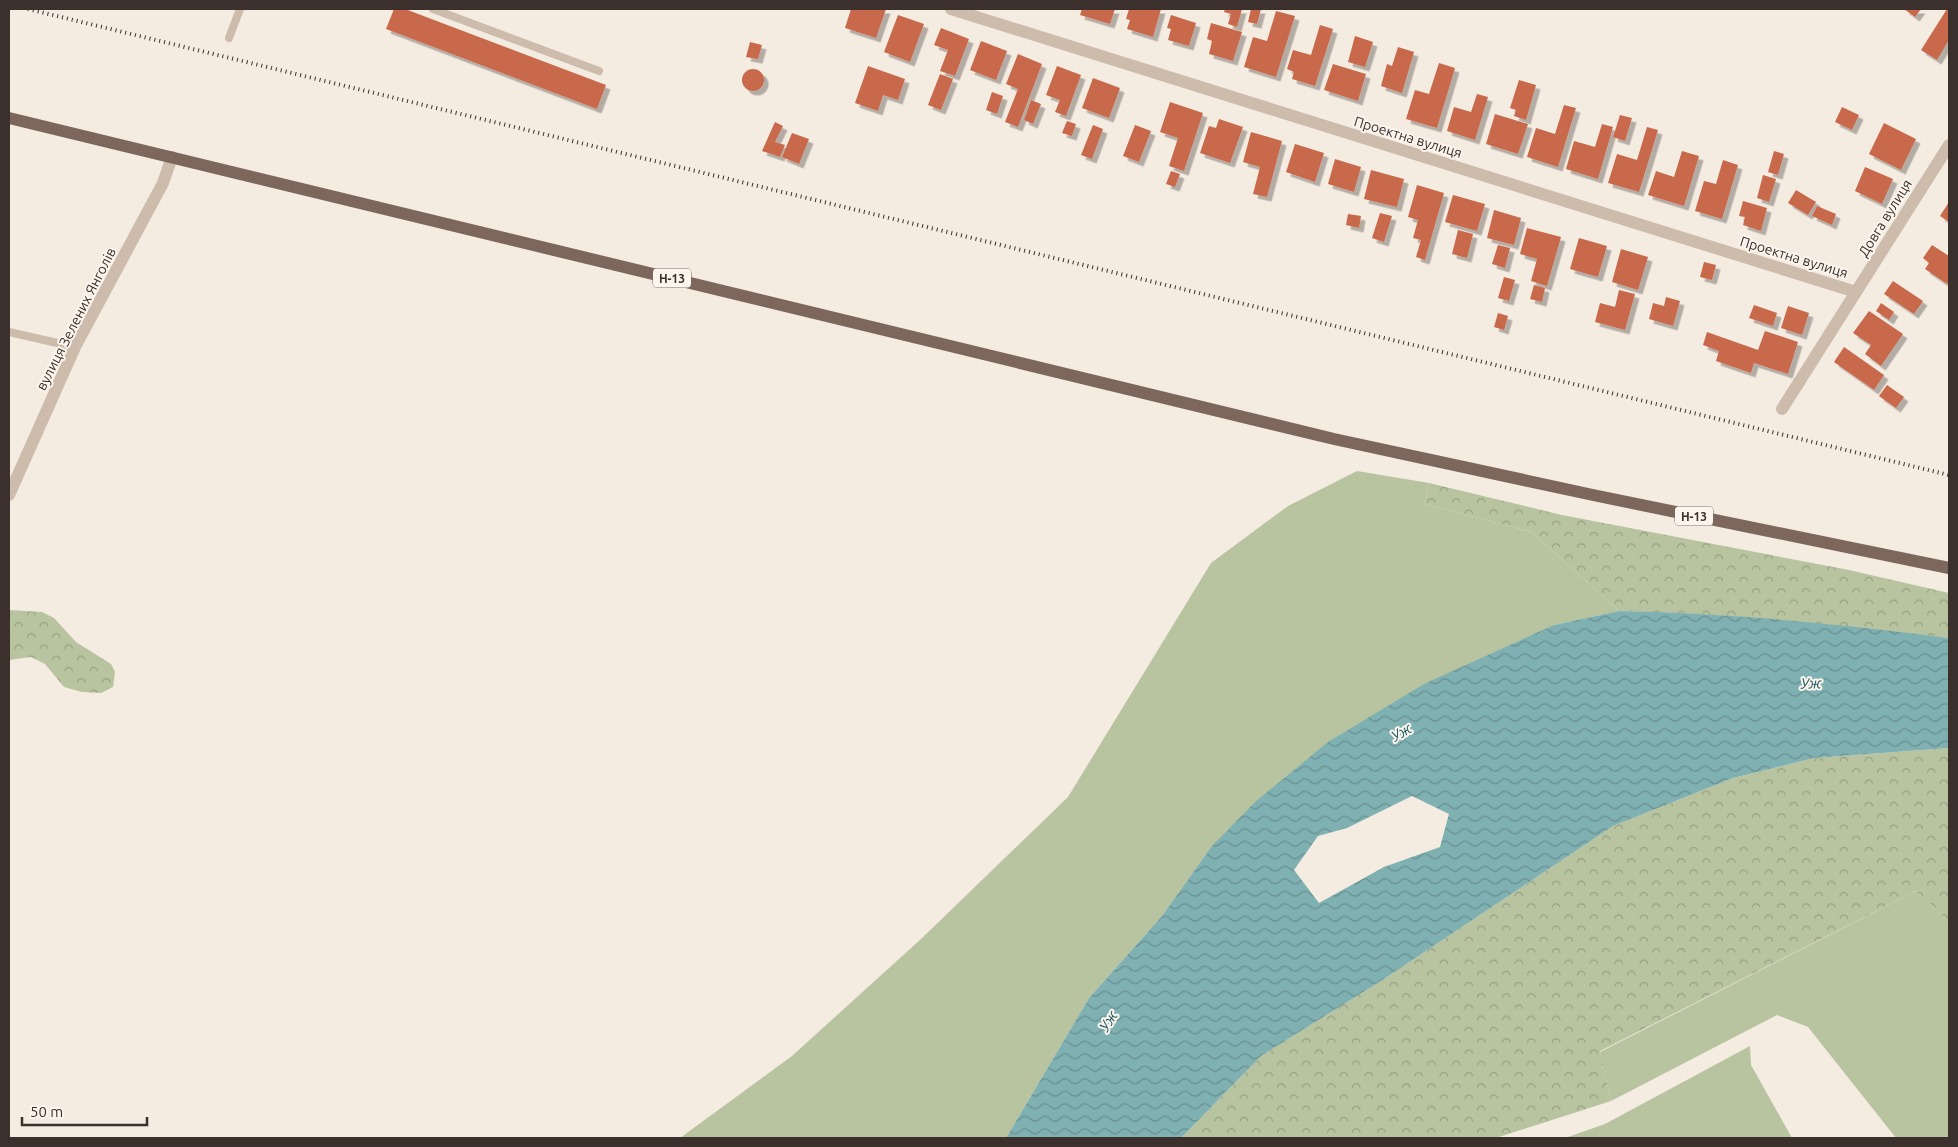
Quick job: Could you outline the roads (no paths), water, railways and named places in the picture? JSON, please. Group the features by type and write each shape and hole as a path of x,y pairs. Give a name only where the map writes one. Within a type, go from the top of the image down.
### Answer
{"main road":[{"name":"Н-13","path":"9,118 1334,439 1949,568"}],"street":[{"name":"Проектна вулиця","path":"951,9 1856,292"},
{"name":"Довга вулиця","path":"1782,409 1949,145"},
{"name":"вулиця Зелених Янголів","path":"9,496 75,347 163,183 172,157"}],"lane":[{"path":"228,38 240,9"},
{"path":"433,9 599,71"},
{"path":"9,332 75,347"}],"water":[{"name":"Уж","path":"1619,611 1661,612 1785,620 1949,638 1949,748 1814,758 1733,778 1613,826 1384,979 1261,1056 1181,1138 1006,1138 1089,998 1162,916 1211,847 1255,802 1328,742 1424,684 1554,625","holes":["1412,796 1449,814 1440,847 1384,867 1319,903 1294,870 1318,836 1347,828"]}],"railway":[{"path":"28,9 1949,475"}]}
